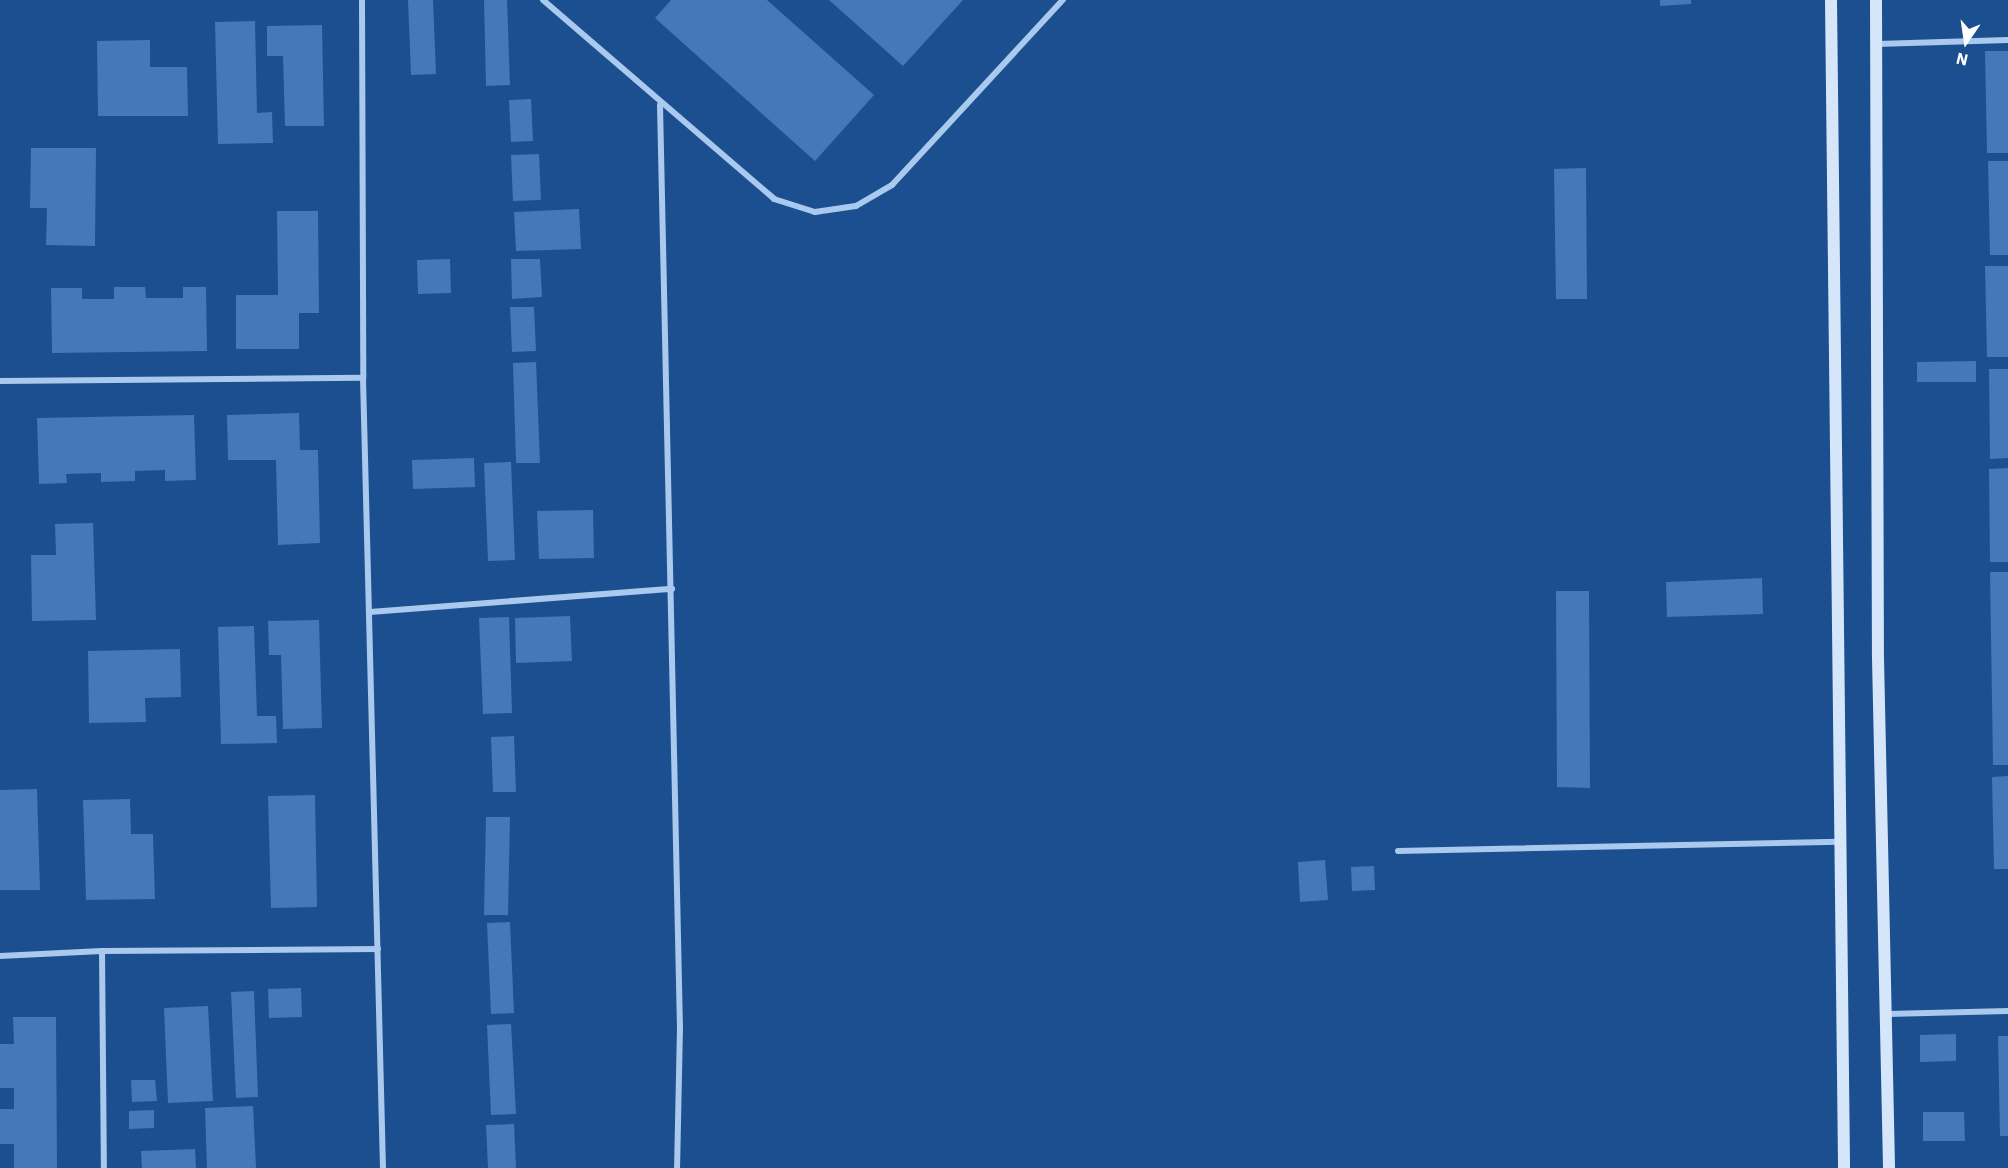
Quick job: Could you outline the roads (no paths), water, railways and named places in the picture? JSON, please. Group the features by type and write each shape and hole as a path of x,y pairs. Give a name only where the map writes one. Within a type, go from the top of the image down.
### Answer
{"main road":[{"path":"1831,0 1844,1168"},
{"path":"1876,0 1878,646 1889,1168"}],"street":[{"path":"362,0 363,378 383,1168"},
{"path":"543,0 660,105 774,199 815,212 856,206 892,185 1063,0"},
{"path":"1876,44 2008,40"},
{"path":"660,105 680,1028 677,1168"},
{"path":"0,381 363,378"},
{"path":"370,612 672,589"},
{"path":"1398,851 1840,842"},
{"path":"0,956 102,951 378,949"},
{"path":"102,951 104,1168"},
{"path":"1887,1014 2008,1011"}]}
